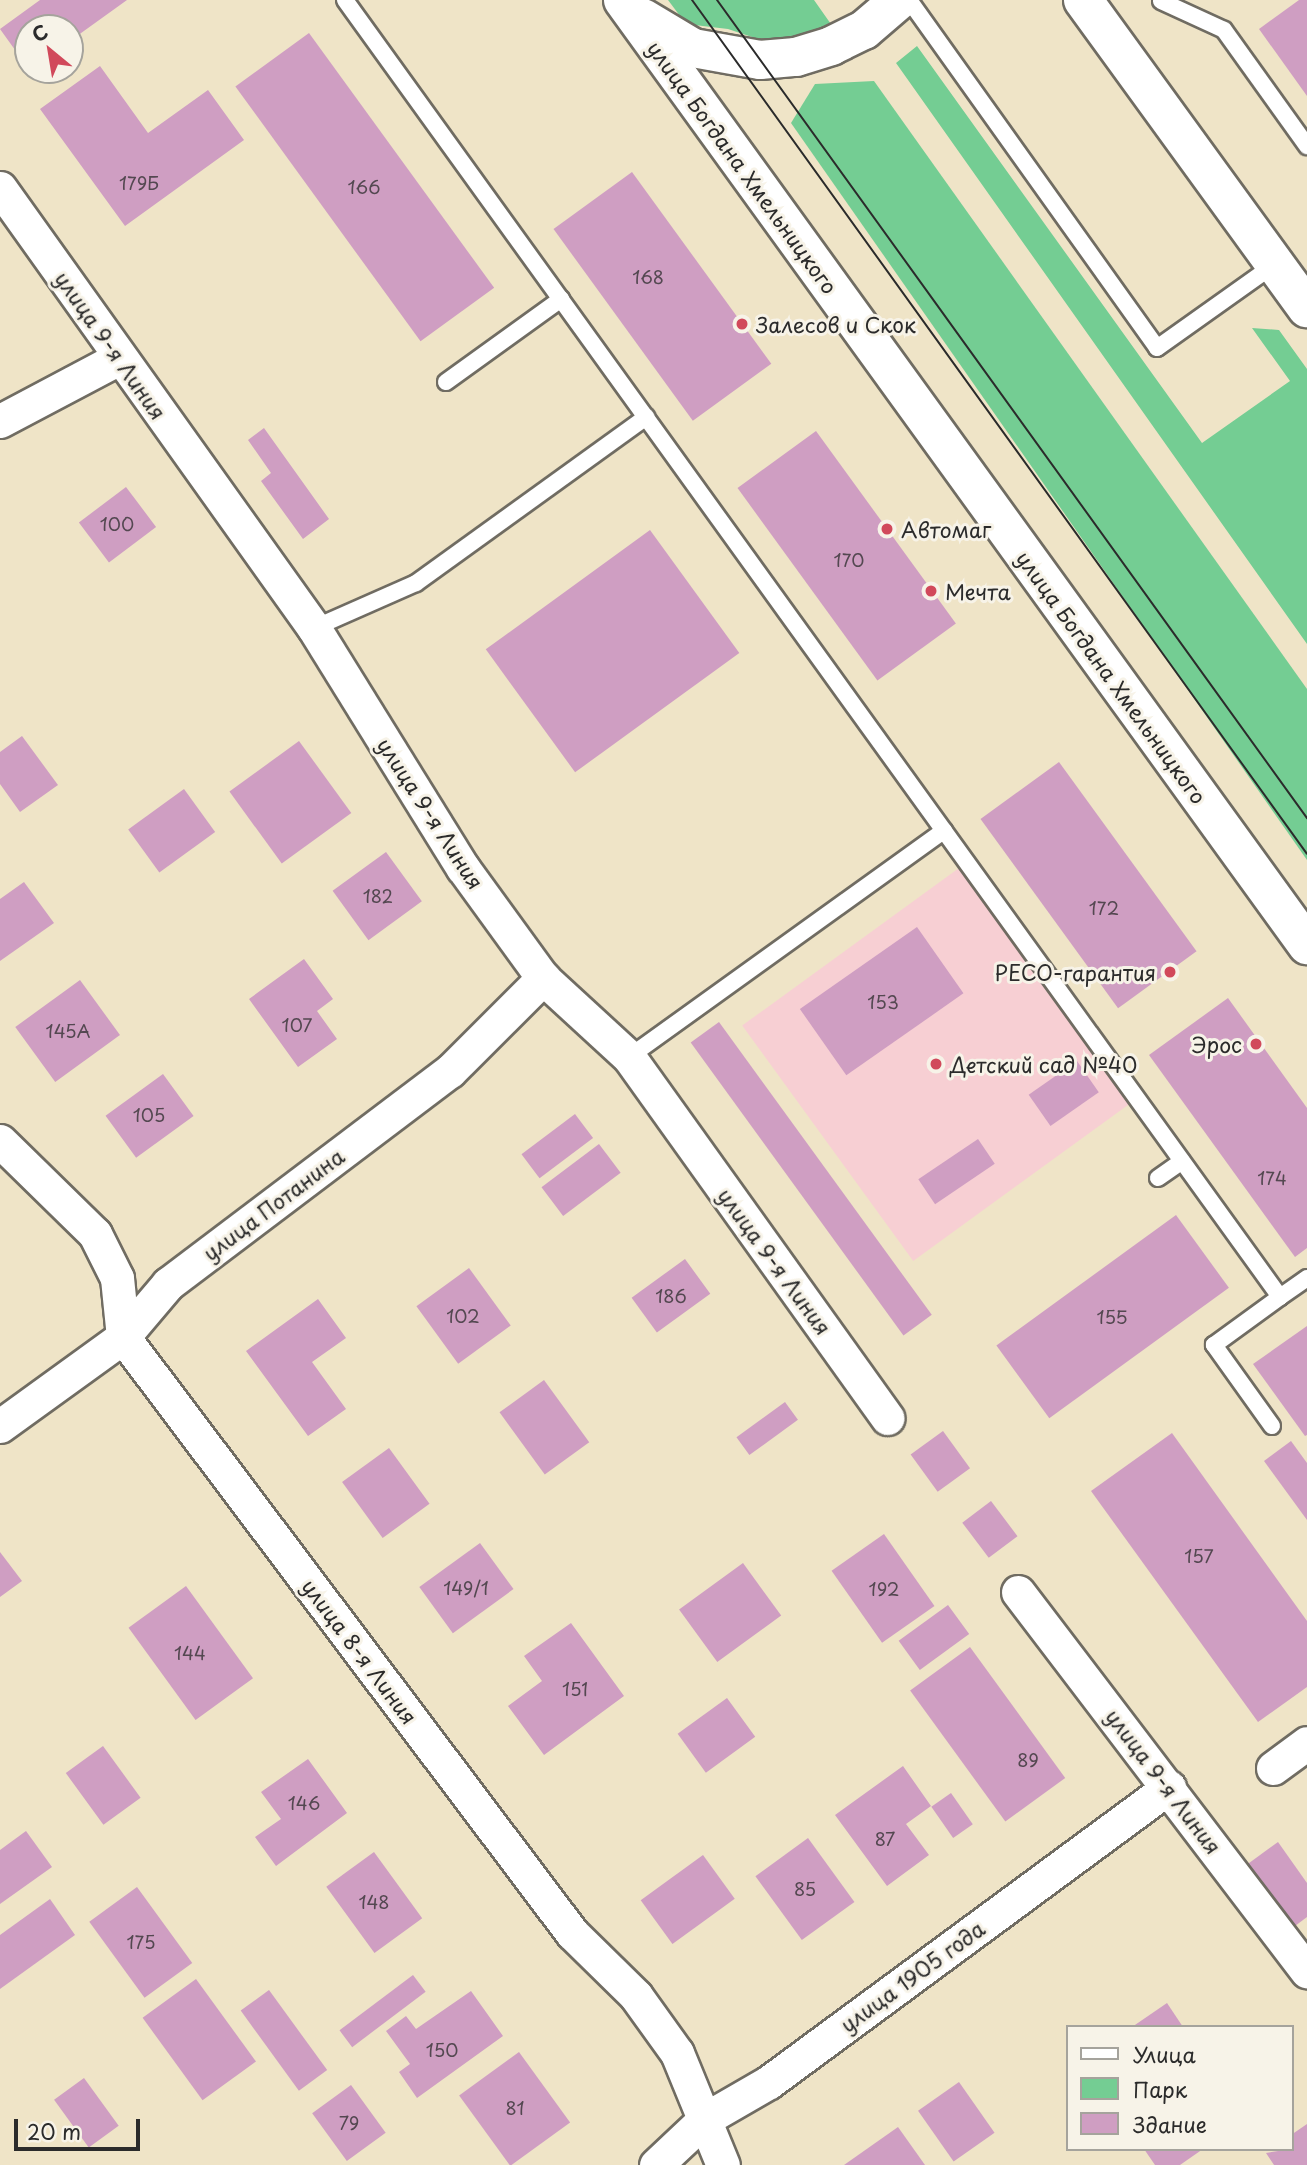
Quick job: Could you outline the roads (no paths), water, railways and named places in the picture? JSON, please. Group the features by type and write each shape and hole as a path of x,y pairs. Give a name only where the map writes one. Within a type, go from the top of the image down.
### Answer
{"main road":[{"path":"624,2 657,29 693,48 760,60 796,57 831,46 864,30 899,0"},
{"path":"1083,0 1307,308"},
{"name":"улица Богдана Хмельницкого","path":"624,2 1307,945"}],"street":[{"name":"улица 9-я Линия","path":"0,188 314,628 463,868 543,978 629,1057 887,1418"},
{"path":"0,421 119,358"},
{"name":"улица Потанина","path":"0,1426 123,1337 168,1283 450,1071 543,978"},
{"path":"0,1141 95,1234 117,1278 123,1337"},
{"name":"улица 8-я Линия","path":"123,1337 572,1933 636,1996 677,2053 723,2165"},
{"name":"улица 9-я Линия","path":"1018,1592 1169,1787 1307,1972"},
{"path":"1273,1768 1307,1743"},
{"name":"улица 1905 года","path":"656,2165 705,2119 769,2082 1169,1787"}],"lane":[{"path":"345,0 1280,1297"},
{"path":"909,0 1157,348 1275,264"},
{"path":"1161,1 1224,30 1307,145"},
{"path":"446,382 561,299"},
{"path":"314,628 416,583 646,417"},
{"path":"629,1057 944,831"},
{"path":"1158,1178 1182,1161"},
{"path":"1272,1426 1214,1345 1307,1278"}],"tram line":[{"path":"692,0 1307,854"},
{"path":"717,0 1307,818"}],"place":[{"name":"Залесов и Скок","path":"742,324"},
{"name":"Автомаг","path":"887,529"},
{"name":"Мечта","path":"931,591"},
{"name":"РЕСО-гарантия","path":"1170,972"},
{"name":"Эрос","path":"1256,1044"},
{"name":"Детский сад №40","path":"936,1064"}]}
